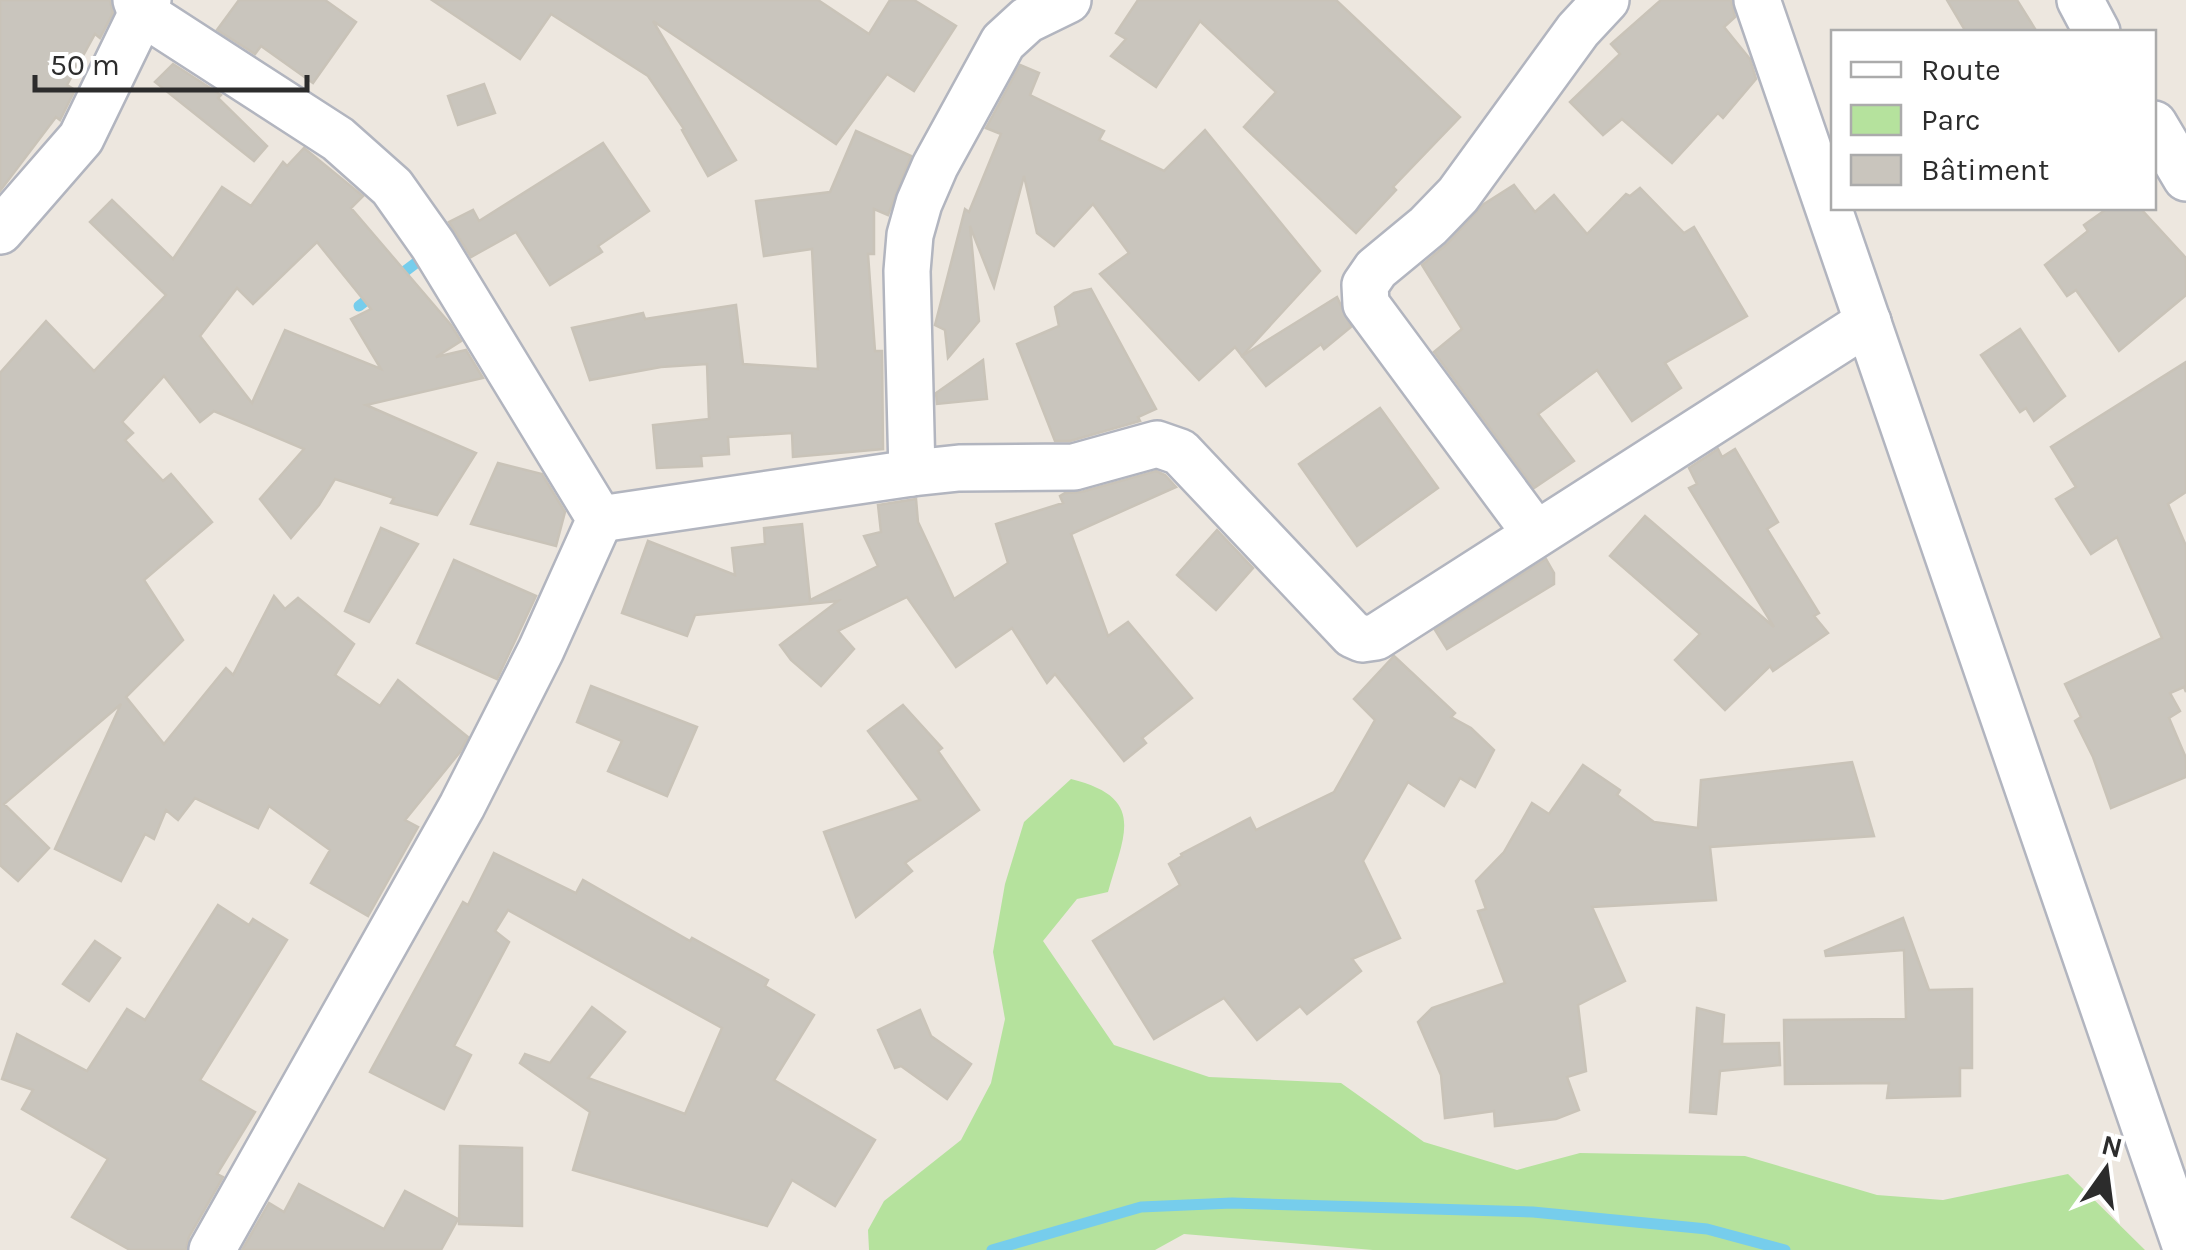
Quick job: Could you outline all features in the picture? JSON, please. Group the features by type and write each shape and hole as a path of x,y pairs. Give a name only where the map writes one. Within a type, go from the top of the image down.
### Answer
{"street":[{"path":"912,473 906,271 919,203 1003,42 1010,10 1068,0"},
{"path":"1536,534 1366,304 1365,285 1376,269 1428,226 1458,194 1578,30 1606,0"},
{"path":"1757,0 2186,1248"},
{"path":"2080,0 2097,30"},
{"path":"0,231 81,138 142,4 338,140 392,186 433,245 600,519"},
{"path":"2156,127 2186,178"},
{"path":"600,519 912,473 960,468 1074,467 1157,444 1180,452 1353,636 1376,637 1868,322"},
{"path":"212,1250 462,806 541,650 600,519"}],"green space":[{"path":"1071,779 1111,797 1124,821 1123,836 1108,892 1077,899 1043,941 1114,1045 1209,1077 1341,1083 1424,1142 1517,1170 1580,1153 1745,1156 1877,1195 1943,1200 2068,1174 2145,1250 1373,1250 1184,1234 1155,1250 869,1250 868,1230 884,1201 961,1140 991,1083 1005,1019 993,952 1005,884 1024,822"}],"building":[{"path":"0,0 110,0 113,13 100,38 95,34 67,85 75,90 60,120 56,117 0,191"},
{"path":"239,0 325,0 356,22 313,83 261,46 255,54 217,30"},
{"path":"432,0 818,0 869,34 890,0 914,0 956,26 914,91 887,74 836,144 653,21 736,160 708,176 684,129 648,76 551,14 520,59"},
{"path":"1138,0 1336,0 1460,117 1393,187 1396,190 1356,233 1244,127 1276,92 1200,21 1156,87 1111,56 1126,39 1116,33"},
{"path":"1661,0 1731,0 1735,17 1724,27 1750,59 1756,79 1723,118 1718,113 1672,163 1622,119 1603,135 1570,102 1620,54 1611,44"},
{"path":"1947,0 2017,0 2036,30 1965,30"},
{"path":"173,64 221,95 218,98 267,146 254,161 155,82"},
{"path":"1020,65 1039,73 1030,95 1104,131 1099,140 1164,171 1205,130 1320,271 1242,356 1235,347 1199,380 1100,274 1129,253 1093,204 1054,246 1037,233 1024,176 994,287 970,226 979,321 948,358 945,330 935,325 965,209 969,212 1001,134 986,128"},
{"path":"484,84 495,113 458,125 448,96"},
{"path":"856,131 911,156 888,215 874,209 874,254 868,254 875,351 882,351 883,449 793,457 792,433 728,437 729,454 701,456 702,466 657,468 653,425 709,419 707,364 661,367 590,380 572,328 643,313 645,319 736,305 743,364 818,369 812,249 764,256 756,201 830,192"},
{"path":"603,143 649,211 598,246 602,252 550,285 516,232 471,257 449,222 473,210 479,221"},
{"path":"304,148 363,196 351,208 461,341 436,357 466,350 483,378 366,405 476,453 437,515 391,503 394,498 335,479 291,538 260,499 304,449 214,411 200,422 164,376 122,422 133,433 125,440 163,481 171,474 212,522 144,580 183,640 126,697 164,744 226,668 233,675 274,596 285,609 298,598 354,644 335,675 380,706 398,680 468,737 405,820 418,827 368,916 311,883 330,850 269,806 258,828 195,798 178,820 166,810 154,839 145,834 121,881 55,849 121,704 4,804 49,848 18,881 0,865 0,373 46,321 94,371 166,295 90,222 112,200 173,259 222,187 251,206 283,162 287,166","holes":["317,242 371,309 351,319 381,369 285,330 252,403 200,336 237,288 253,304"]},
{"path":"1514,185 1535,212 1554,195 1587,234 1626,194 1630,196 1640,188 1684,233 1694,227 1747,316 1665,363 1681,388 1632,421 1597,370 1538,414 1574,461 1534,488 1434,352 1462,329 1422,265 1484,204"},
{"path":"2105,210 2142,210 2186,258 2186,295 2119,351 2076,290 2067,296 2045,265 2088,231 2084,225"},
{"path":"1091,289 1156,409 1138,417 1140,421 1070,441 1055,441 1017,344 1059,326 1055,307 1074,293"},
{"path":"1337,297 1351,327 1324,349 1321,344 1266,386 1242,356"},
{"path":"2020,329 2065,396 2034,421 2026,408 2020,412 1981,355"},
{"path":"983,360 987,399 937,404 936,393"},
{"path":"2186,362 2186,492 2168,504 2186,546 2186,692 2184,687 2170,693 2180,711 2169,718 2186,758 2186,777 2111,808 2075,721 2081,717 2065,684 2162,638 2117,537 2091,554 2056,499 2076,487 2051,447"},
{"path":"1380,408 1438,488 1357,546 1299,464"},
{"path":"1718,449 1722,457 1735,449 1778,522 1767,529 1819,613 1814,616 1828,633 1773,671 1770,666 1725,710 1675,660 1700,634 1610,556 1645,516 1774,627 1689,488 1697,484 1689,468"},
{"path":"498,463 542,474 565,512 556,546 471,524"},
{"path":"1156,471 1176,487 1071,534 1108,636 1128,622 1192,698 1142,738 1146,743 1124,761 1055,674 1047,683 1012,628 956,667 907,597 838,631 854,649 821,686 780,645 838,601 695,615 687,636 622,613 648,541 735,575 732,548 765,544 764,528 802,524 810,600 878,566 864,536 881,532 878,505 916,499 918,522 954,599 1008,563 996,524 1063,503 1060,496 1065,493"},
{"path":"381,528 418,544 369,622 345,611"},
{"path":"1217,530 1253,568 1216,610 1177,575"},
{"path":"1546,559 1554,573 1554,584 1447,649 1435,630"},
{"path":"454,560 536,596 497,679 417,643"},
{"path":"1394,656 1455,713 1451,717 1471,728 1494,750 1475,787 1460,778 1444,806 1408,782 1363,861 1400,938 1352,959 1361,971 1307,1014 1300,1006 1257,1040 1224,998 1154,1039 1093,941 1180,885 1169,864 1181,854 1250,818 1256,830 1334,792 1375,720 1354,699"},
{"path":"591,686 697,727 667,796 608,771 622,741 577,722"},
{"path":"903,705 942,748 938,751 979,810 905,863 912,871 856,917 824,832 920,800 868,731"},
{"path":"1852,762 1874,836 1710,847 1716,900 1592,907 1625,981 1578,1005 1586,1071 1567,1077 1579,1110 1556,1119 1495,1126 1494,1111 1445,1118 1441,1075 1418,1022 1432,1008 1505,983 1478,911 1486,909 1476,881 1504,852 1532,803 1549,814 1583,765 1620,790 1617,795 1654,822 1698,828 1701,780"},
{"path":"494,853 576,893 583,880 768,980 765,986 814,1015 774,1080 875,1140 835,1206 792,1180 767,1226 573,1170 590,1112 520,1063 525,1054 550,1063 592,1007 625,1032 588,1078 685,1114 722,1028 508,910 495,931 509,942 454,1046 471,1055 444,1109 370,1072"},
{"path":"218,905 249,925 253,919 287,940 200,1080 255,1112 217,1174 223,1177 189,1237 186,1250 130,1250 72,1217 108,1159 22,1109 33,1090 2,1079 17,1034 87,1071 127,1009 145,1020"},
{"path":"1903,918 1929,990 1972,989 1972,1068 1960,1068 1960,1096 1887,1098 1889,1083 1785,1084 1784,1020 1906,1019 1904,950 1826,956 1825,951"},
{"path":"95,941 120,958 89,1001 63,984"},
{"path":"1697,1008 1724,1015 1722,1044 1779,1043 1780,1065 1720,1071 1716,1114 1690,1112"},
{"path":"920,1010 931,1036 971,1064 947,1099 901,1066 895,1068 878,1030"},
{"path":"460,1146 522,1148 522,1226 459,1224"},
{"path":"299,1184 384,1229 405,1191 458,1219 441,1250 242,1250 269,1203 284,1212"}],"waterway":[{"path":"396,278 429,253"},
{"path":"359,306 377,292"},
{"path":"992,1250 1141,1207 1232,1203 1533,1212 1707,1229 1785,1250"}]}
